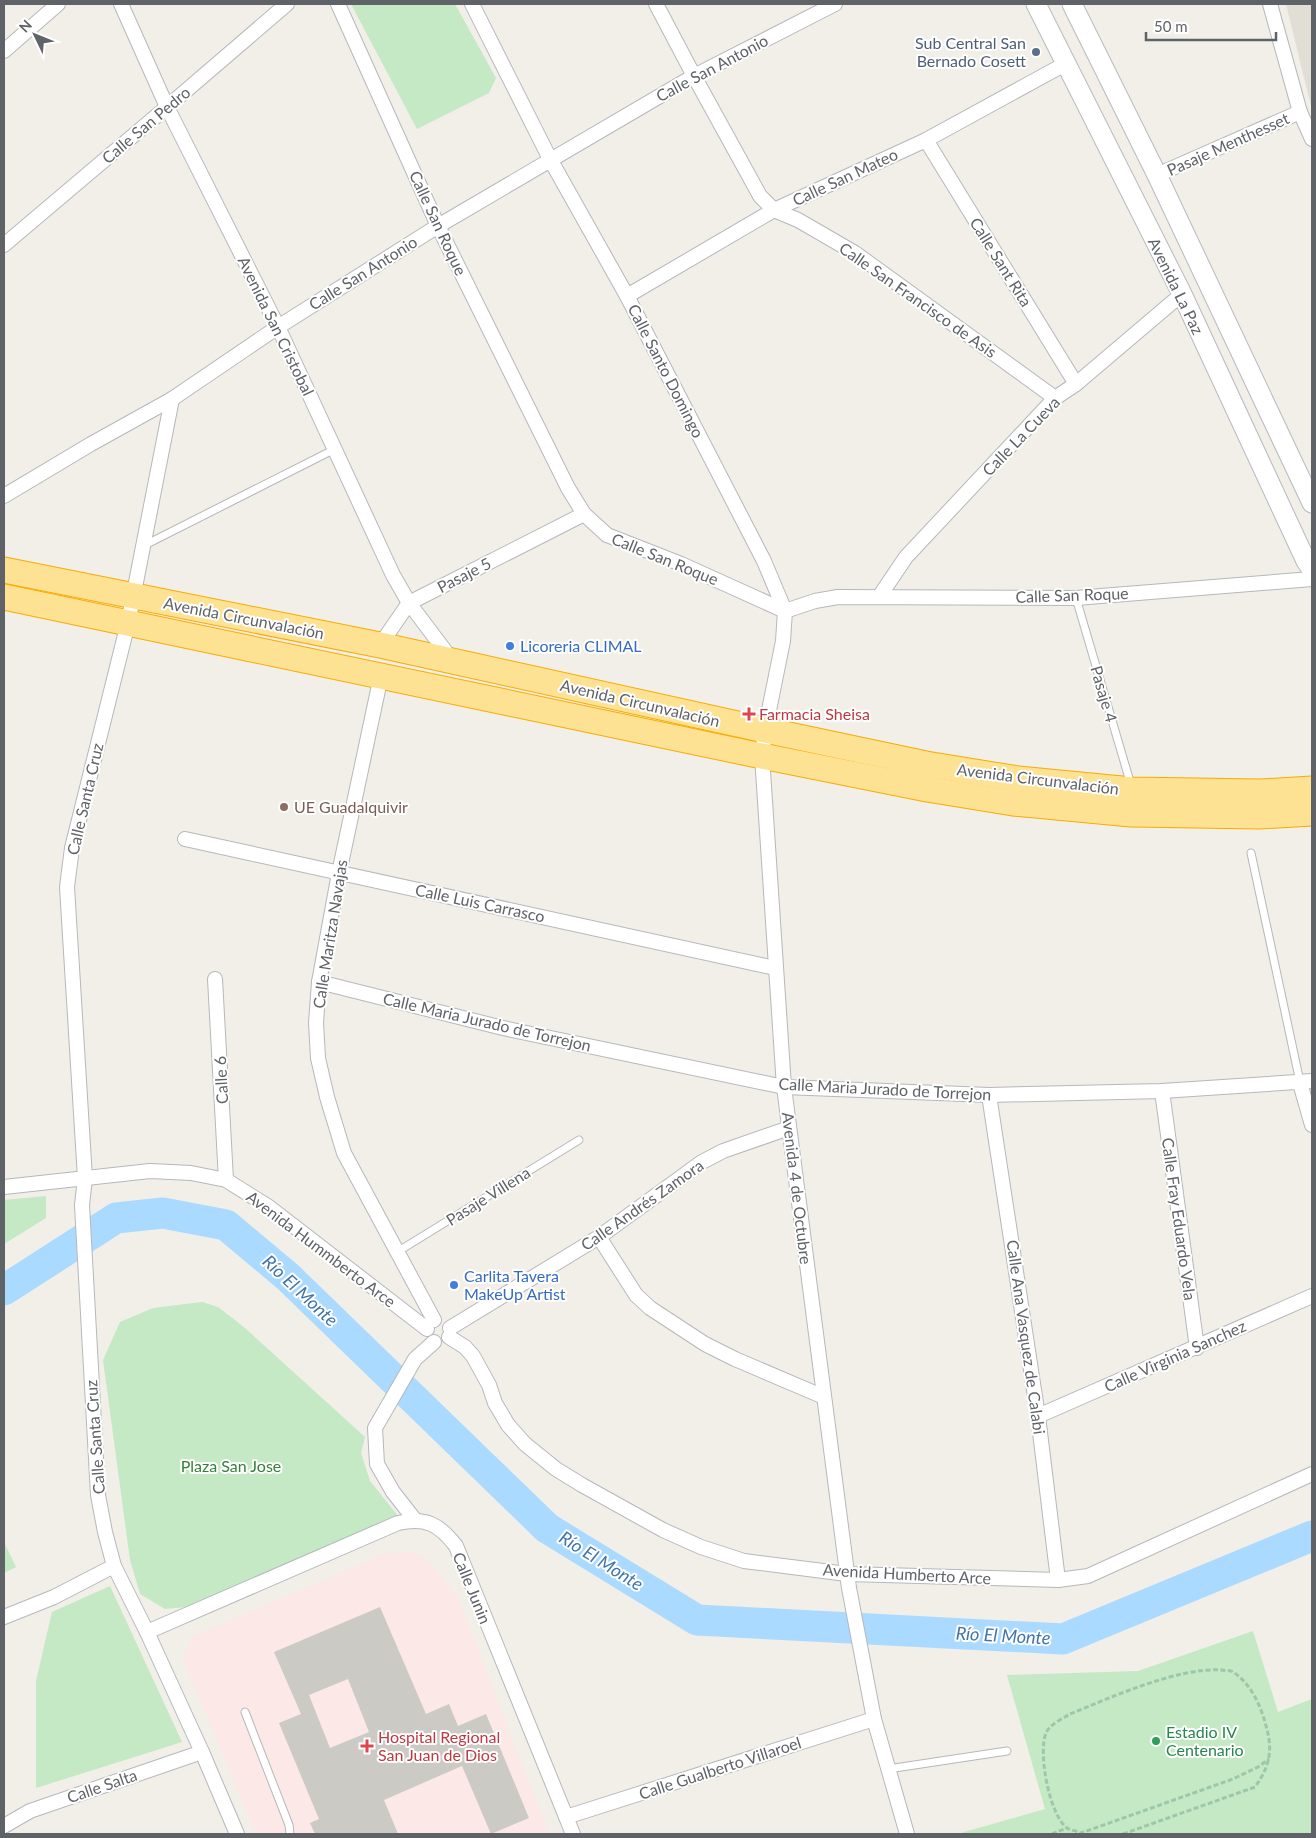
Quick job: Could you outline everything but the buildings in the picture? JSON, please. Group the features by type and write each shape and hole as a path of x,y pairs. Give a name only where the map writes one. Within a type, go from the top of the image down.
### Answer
{"highway":[{"name":"Avenida Circunvalación","path":"4,570 452,660 926,764 1009,778 1132,790 1261,792 1312,789"},
{"name":"Avenida Circunvalación","path":"4,597 927,789 1012,803 1131,814 1259,816 1312,813"}],"street":[{"path":"4,51 58,4"},
{"name":"Avenida San Cristobal","path":"121,4 167,108 278,327 393,575 409,603"},
{"name":"Calle San Pedro","path":"4,245 287,4"},
{"name":"Calle San Roque","path":"338,4 438,226 568,488 584,514 607,535 681,564 785,611 815,601 838,597 1076,598 1312,579"},
{"name":"Calle Santo Domingo","path":"472,4 550,159 627,296 764,561 785,611 783,641 765,730 762,756"},
{"name":"Calle San Francisco de Asis","path":"656,4 760,196 774,210 798,220 855,253 1055,398"},
{"name":"Calle San Antonio","path":"4,496 91,444 172,399 278,327 438,226 550,159 694,76 835,4"},
{"name":"Avenida La Paz","path":"1036,4 1182,294 1306,561 1312,570"},
{"name":"Avenida La Paz","path":"1072,4 1157,175 1312,503"},
{"path":"1270,4 1300,112 1312,139"},
{"name":"Calle San Mateo","path":"627,296 774,210 926,140 1065,64"},
{"name":"Pasaje Menthesset","path":"1157,175 1300,112"},
{"name":"Calle Sant Rita","path":"926,140 1076,384"},
{"name":"Calle La Cueva","path":"879,597 906,557 1055,398 1076,384 1182,294"},
{"name":"Calle Santa Cruz","path":"147,1632 114,1566 98,1495 82,1205 85,1178 67,887 72,848 134,597 172,399"},
{"name":"Pasaje 5","path":"409,603 584,514"},
{"path":"380,645 409,603 452,660"},
{"name":"Calle Maritza Navajas","path":"381,676 338,873 319,982 316,1023 318,1058 327,1097 344,1153 397,1252 430,1324"},
{"name":"Avenida 4 de Octubre","path":"762,756 784,1087 848,1581 874,1719 907,1834"},
{"name":"Calle Luis Carrasco","path":"185,839 775,968"},
{"name":"Calle 6","path":"215,979 226,1180"},
{"name":"Calle Maria Jurado de Torrejon","path":"319,982 504,1028 784,1087 990,1095 1162,1091 1306,1082"},
{"path":"1306,1082 1312,1125"},
{"name":"Calle Fray Eduardo Vela","path":"1162,1091 1196,1348"},
{"name":"Calle Ana Vasquez de Calabi","path":"990,1095 1038,1416 1058,1580"},
{"name":"Calle Andrés Zamora","path":"449,1332 599,1237 702,1162 723,1151 789,1128"},
{"name":"Avenida Hummberto Arce","path":"4,1188 150,1171 191,1173 226,1180 269,1206 430,1324"},
{"path":"599,1237 636,1295 650,1308 713,1348 824,1397"},
{"name":"Calle Virginia Sanchez","path":"1038,1416 1312,1296"},
{"path":"442,1320 448,1324 449,1332 441,1343 434,1342 428,1337 430,1324 442,1320"},
{"name":"Avenida Humberto Arce","path":"449,1332 473,1356 495,1403 514,1432 525,1444 556,1469 663,1530 701,1547 744,1560 848,1581 1058,1580 1088,1576 1312,1474"},
{"path":"237,1834 147,1632 398,1523 415,1520 393,1492 378,1464 375,1428 414,1359 434,1342"},
{"name":"Calle Junin","path":"415,1520 434,1525 447,1534 456,1546 574,1834"},
{"path":"4,1617 54,1597 114,1566"},
{"name":"Calle Gualberto Villaroel","path":"566,1817 874,1719"},
{"name":"Calle Salta","path":"4,1826 30,1811 202,1752"}],"lane":[{"path":"143,546 335,450"},
{"name":"Pasaje 4","path":"1076,598 1132,790"},
{"path":"1251,853 1306,1082"},
{"name":"Pasaje Villena","path":"397,1252 579,1140"},
{"path":"245,1712 289,1825 290,1834"},
{"path":"888,1769 1007,1751"}],"path":[{"path":"1123,1834 1254,1786 1265,1773 1270,1759 1268,1730 1260,1705 1249,1687 1232,1671 1206,1669 1168,1678 1070,1714 1057,1722 1047,1732 1044,1748 1044,1775 1057,1815 1067,1828 1082,1833 1233,1779 1270,1759"},
{"path":"1052,1834 1067,1828"}],"shaded area":[{"path":"1286,4 1312,4 1312,108 1310,102"},
{"name":"Hospital Regional San Juan de Dios","path":"409,1551 425,1558 457,1595 549,1834 256,1834 183,1659 192,1637 382,1555"}],"green space":[{"path":"351,4 455,4 496,78 489,93 417,129"},
{"path":"46,1196 46,1218 4,1244 4,1200"},
{"name":"Plaza San Jose","path":"202,1302 218,1307 245,1328 365,1437 361,1453 370,1481 399,1517 186,1607 165,1609 140,1594 130,1560 103,1360 120,1322 153,1308"},
{"path":"4,1542 16,1567 4,1573"},
{"path":"110,1586 182,1742 36,1788 36,1681 52,1612"},
{"name":"Estadio IV Centenario","path":"1253,1631 1278,1712 1312,1699 1312,1834 957,1834 1045,1809 1007,1675 1138,1671"}],"waterway":[{"name":"Río El Monte","path":"4,1290 116,1218 163,1213 226,1225 288,1277 547,1528 697,1620 1063,1639 1312,1536"}],"place":[{"name":"Sub Central San Bernado Cosett","path":"1036,52"},
{"name":"Licoreria CLIMAL","path":"510,646"},
{"name":"Farmacia Sheisa","path":"749,714"},
{"name":"UE Guadalquivir","path":"284,807"},
{"name":"Carlita Tavera MakeUp Artist","path":"454,1285"},
{"name":"Estadio IV Centenario","path":"1156,1741"},
{"name":"Hospital Regional San Juan de Dios","path":"367,1746"}]}
